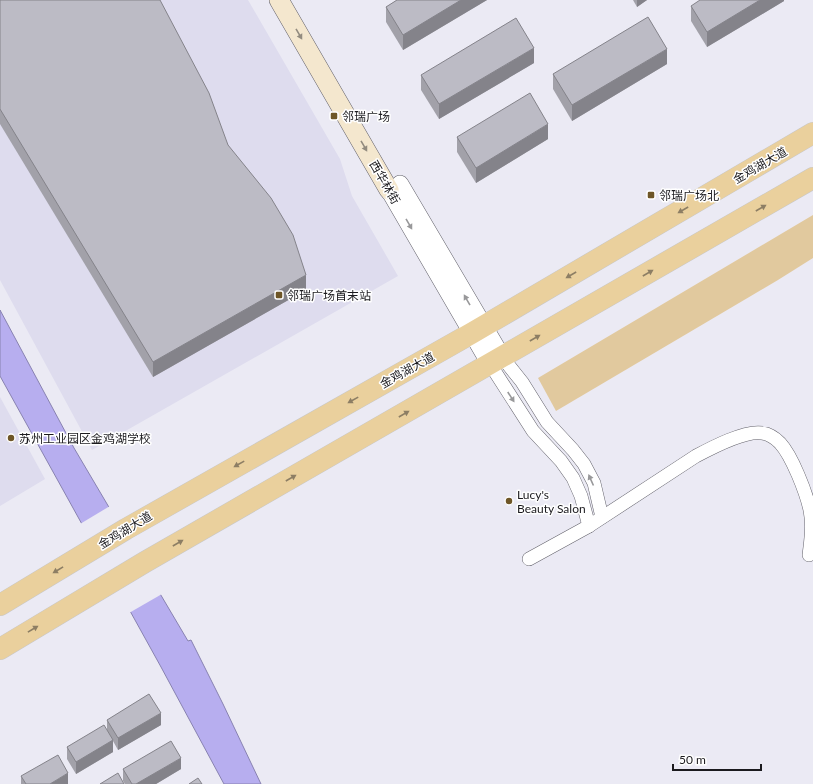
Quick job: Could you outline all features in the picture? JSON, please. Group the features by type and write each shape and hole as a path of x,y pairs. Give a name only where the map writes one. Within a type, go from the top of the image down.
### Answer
{"main road":[{"name":"西华林街","path":"279,0 395,187"},
{"name":"西华林街","path":"294,0 395,187"},
{"name":"金鸡湖大道","path":"0,605 126,528 477,330 813,133"},
{"path":"0,649 145,562 813,178"}],"street":[{"name":"西华林街","path":"395,187 496,361"},
{"path":"496,361 522,382 547,422 584,464 594,483 602,517"},
{"path":"496,361 533,432 561,461 574,478 581,496 589,526"},
{"path":"530,559 589,526 696,456 745,434 761,432 772,436 786,452 804,490 810,510 812,530 809,556"}],"shaded area":[{"name":"邻瑞广场","path":"0,0 248,0 340,159 352,196 398,276 92,450 0,280"},
{"path":"813,215 813,258 556,411 538,378"},
{"path":"0,310 74,448 188,641 191,640 261,784 224,784 0,376"},
{"name":"苏州工业园区金鸡湖学校","path":"0,397 45,479 0,506"}],"pier":[{"path":"110,506 162,594 129,613 80,524"}],"building":[{"path":"0,0 160,0 209,93 228,145 271,198 293,235 306,275 153,362 0,109"},
{"path":"397,0 461,0 403,35 386,7"},
{"path":"700,0 760,0 707,32 691,6"},
{"path":"648,17 667,49 572,105 553,74"},
{"path":"516,18 534,48 439,104 421,75"},
{"path":"530,93 548,124 476,168 457,137"},
{"path":"149,694 161,713 118,738 107,720"},
{"path":"104,725 113,740 76,762 67,747"},
{"path":"171,741 181,758 136,784 132,784 123,769"},
{"path":"58,755 68,773 50,784 26,784 21,776"},
{"path":"118,773 124,784 100,784"},
{"path":"198,778 202,784 189,784"}],"place":[{"name":"邻瑞广场","path":"334,116"},
{"name":"邻瑞广场北","path":"651,195"},
{"name":"邻瑞广场首末站","path":"279,295"},
{"name":"苏州工业园区金鸡湖学校","path":"11,438"},
{"name":"Lucy's Beauty Salon","path":"509,501"}]}
